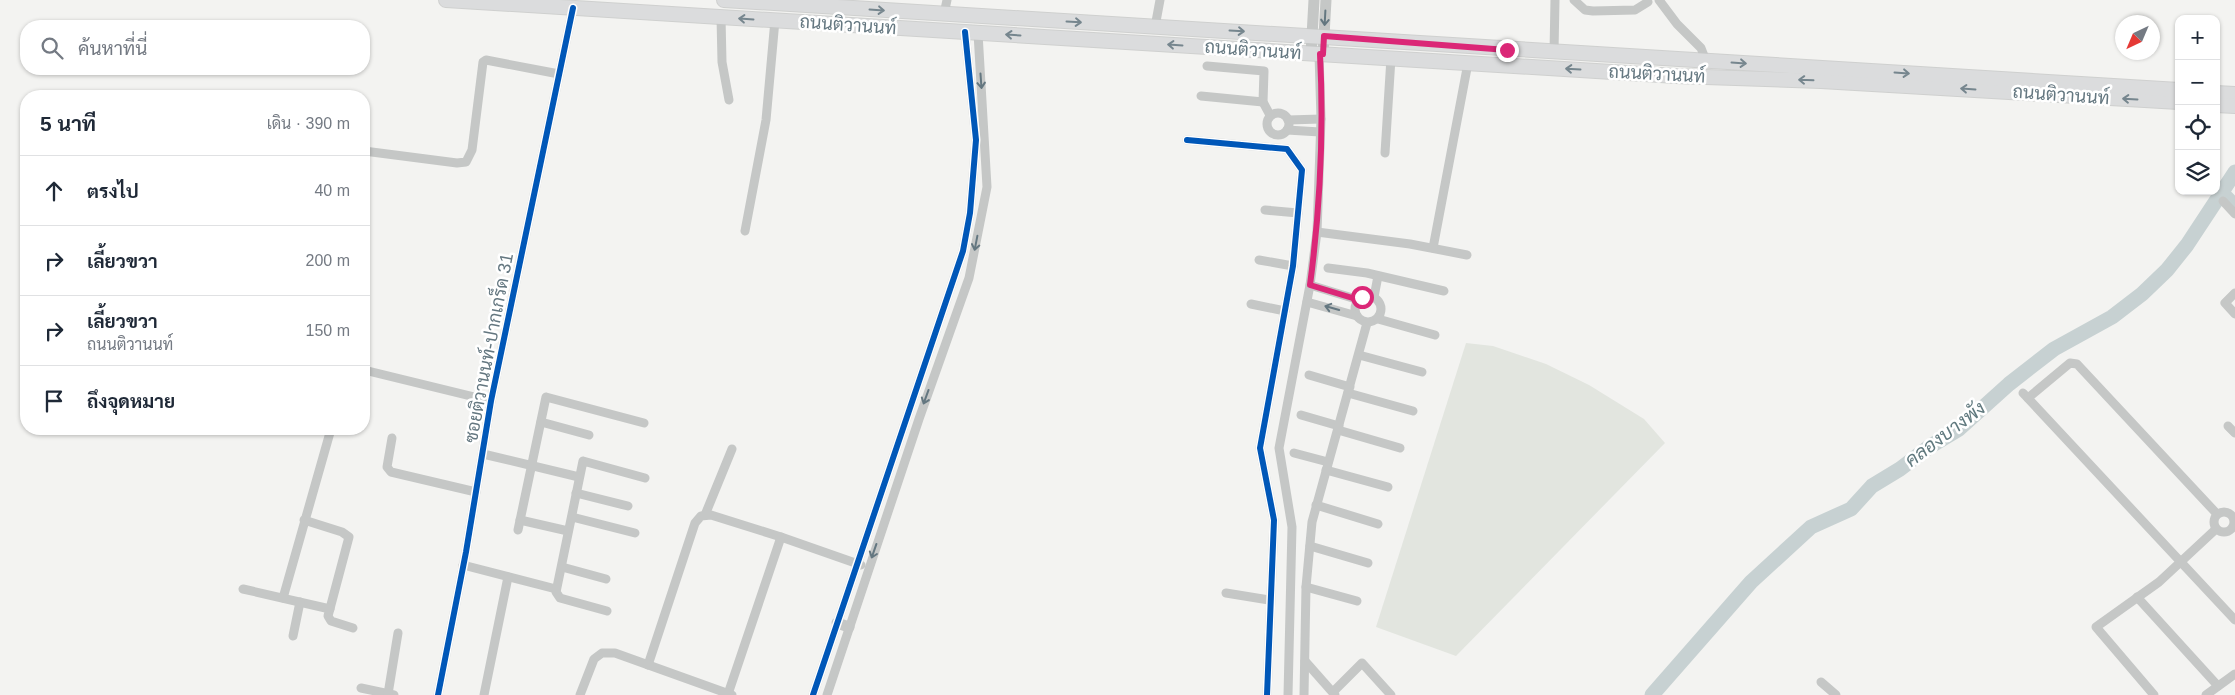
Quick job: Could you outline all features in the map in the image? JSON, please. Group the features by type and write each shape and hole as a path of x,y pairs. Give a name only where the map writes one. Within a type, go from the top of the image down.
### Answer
{"main road":[{"name":"ถนนติวานนท์","path":"446,0 574,4 721,17 1676,76 1828,75 2175,90"},
{"name":"ถนนติวานนท์","path":"724,0 1706,61 1828,75 2175,102"},
{"path":"962,15 968,32"},
{"path":"2220,93 2235,94"},
{"path":"2220,105 2235,106"}],"street":[{"path":"944,14 947,0"},
{"path":"1155,27 1160,0"},
{"path":"1288,695 1292,527 1279,448 1310,285 1317,232 1321,119 1318,36 1314,0"},
{"path":"1318,36 1326,0"},
{"path":"1554,52 1556,0"},
{"path":"1574,0 1585,10 1593,11 1635,10 1648,2"},
{"path":"1659,0 1677,24 1701,48 1706,61"},
{"name":"ซอยติวานนท์-ปากเกร็ด 31","path":"438,695 463,565 491,401 574,4"},
{"path":"721,17 722,62 729,100"},
{"path":"745,231 766,120 775,20"},
{"path":"813,695 963,250 970,214 976,140 968,32"},
{"path":"827,695 868,568 970,270 987,187 968,32"},
{"path":"1385,153 1391,58"},
{"path":"370,152 457,163 466,162 472,150 483,62 486,60 560,74"},
{"path":"1433,248 1468,63"},
{"path":"1207,66 1264,71 1263,102 1270,115"},
{"path":"1201,96 1263,102"},
{"path":"1267,695 1269,600 1274,520 1260,448 1293,266 1302,170 1278,136 1272,134 1267,128 1266,121 1270,115 1280,113 1288,120 1321,119"},
{"path":"1288,120 1288,130"},
{"path":"1278,136 1288,130 1320,132"},
{"path":"1187,140 1287,149"},
{"path":"2223,201 2235,214"},
{"path":"1265,210 1298,213"},
{"path":"1317,232 1433,248 1467,255"},
{"path":"1258,260 1293,266"},
{"path":"1328,268 1378,276 1444,291"},
{"path":"1374,297 1378,276"},
{"path":"1310,285 1359,300"},
{"path":"2235,293 2225,303 2235,314"},
{"path":"1356,316 1355,307 1359,300 1366,296 1374,297 1382,307 1378,319"},
{"path":"1307,302 1356,316 1366,322 1378,319 1435,335"},
{"path":"1251,304 1285,311"},
{"path":"1304,695 1306,588 1316,505 1359,355 1366,322"},
{"path":"1359,355 1422,372"},
{"path":"2217,514 2077,364 2070,363 2025,396 2235,620"},
{"path":"370,371 491,401"},
{"path":"1309,375 1412,412"},
{"path":"518,530 546,397 644,423"},
{"path":"1301,415 1400,448"},
{"path":"541,422 589,435"},
{"path":"2228,426 2235,433"},
{"path":"283,598 329,435"},
{"path":"392,438 389,470 476,492"},
{"path":"705,515 732,448"},
{"path":"1294,452 1327,466 1388,487"},
{"path":"483,454 579,477"},
{"path":"607,611 560,598 556,594 582,461 645,478"},
{"path":"576,493 628,506"},
{"path":"1316,505 1378,524"},
{"path":"2224,512 2231,515 2234,523 2233,532 2223,532 2216,529 2213,521 2217,514 2224,512"},
{"path":"648,665 695,523 700,516 705,515 781,536 868,568"},
{"path":"572,517 635,533"},
{"path":"304,520 342,532 348,537 328,616 331,621 353,628"},
{"path":"520,520 568,531"},
{"path":"2154,695 2096,627 2159,582 2216,529"},
{"path":"580,695 594,659 602,653 615,654 730,694 781,536"},
{"path":"1310,546 1368,563"},
{"path":"463,565 556,589"},
{"path":"562,567 606,579"},
{"path":"484,695 508,577"},
{"path":"1306,588 1357,601"},
{"path":"243,589 330,609"},
{"path":"1226,593 1269,600"},
{"path":"2137,597 2218,686"},
{"path":"294,636 300,602"},
{"path":"836,624 849,627"},
{"path":"361,688 391,694 398,633"},
{"path":"1305,661 1334,693 1362,663 1390,695"},
{"path":"2206,695 2235,674"},
{"path":"1821,682 1836,695"}],"shaded area":[{"path":"1466,343 1493,346 1546,364 1589,385 1644,419 1665,443 1456,656 1376,627"}],"waterway":[{"name":"คลองบางพัง","path":"1652,695 1751,582 1811,527 1851,509 1872,486 1959,429 2009,384 2054,349 2112,317 2142,294 2167,270 2187,245 2235,172"},
{"path":"2221,192 2235,206"}],"cycle path":[{"path":"438,695 466,552 491,401 573,8"},
{"path":"813,695 963,251 970,213 976,140 965,32"},
{"path":"1187,140 1287,149 1302,170 1293,266 1260,448 1274,520 1267,695"}],"route":[{"path":"1362,297 1359,300 1310,285 1317,232 1321,119 1320,54 1323,54 1324,36 1507,50"}]}
